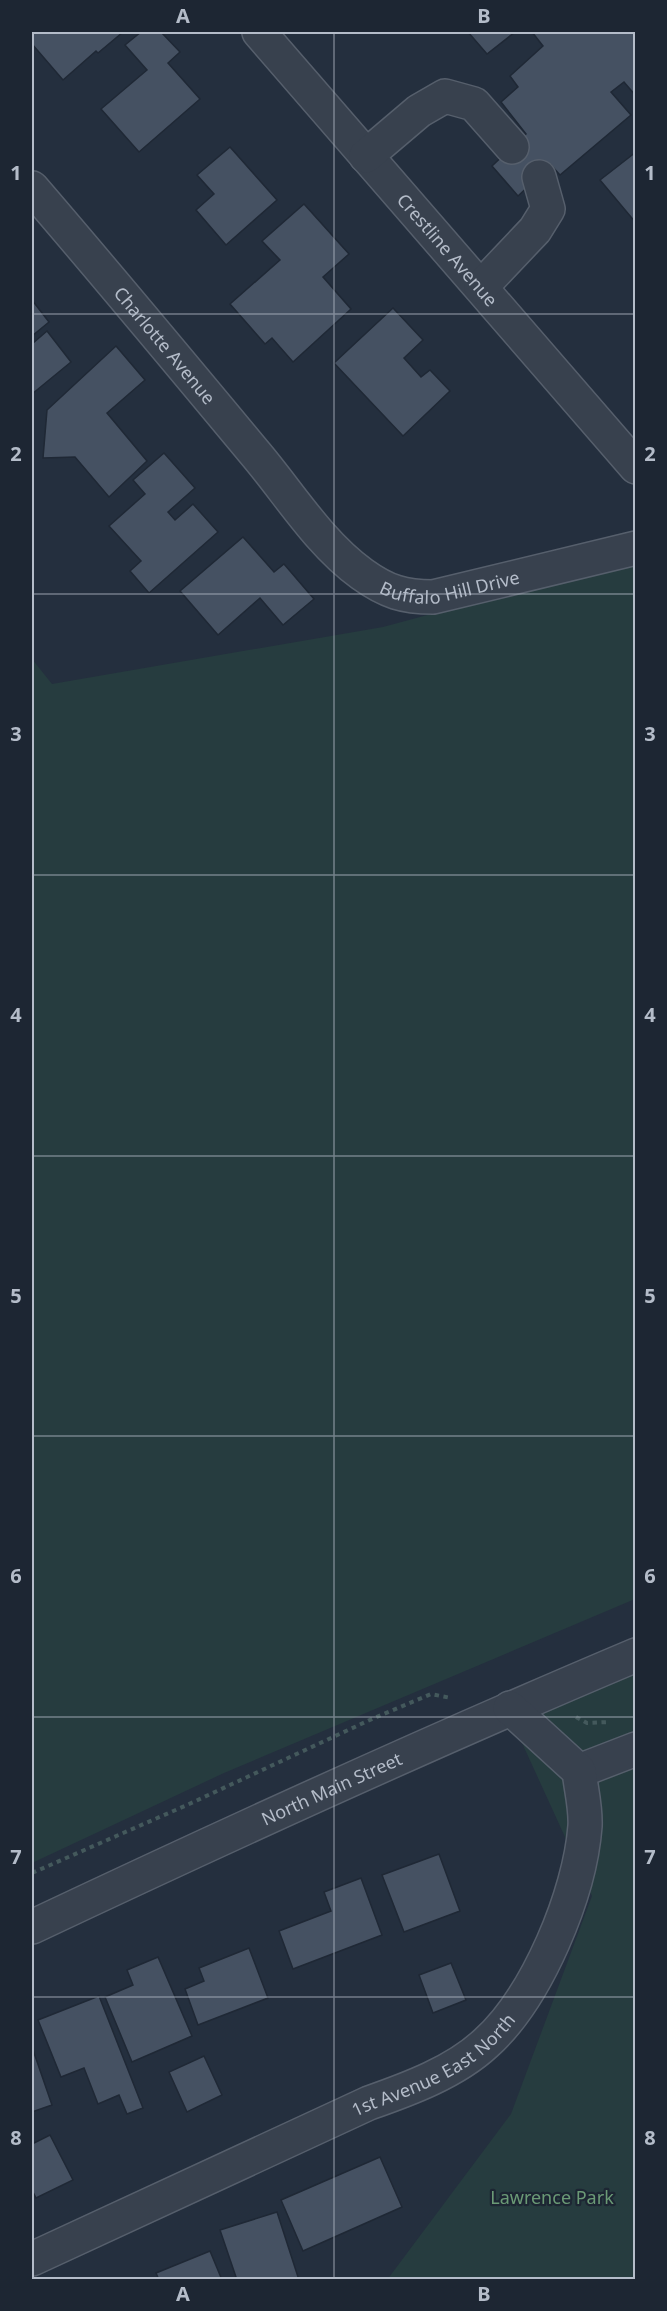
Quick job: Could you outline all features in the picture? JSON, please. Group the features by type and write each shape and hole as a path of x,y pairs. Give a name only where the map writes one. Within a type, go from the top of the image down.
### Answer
{"street":[{"name":"Crestline Avenue","path":"259,32 636,467"},
{"path":"366,156 419,111 445,96 474,104 512,147"},
{"path":"480,287 535,230 548,209 539,177"},
{"name":"Charlotte Avenue","path":"32,188 250,446 295,503"},
{"name":"Buffalo Hill Drive","path":"295,503 339,555 362,574 387,589 408,597 433,597 636,548"},
{"name":"North Main Street","path":"32,1927 213,1841 510,1708 636,1655"},
{"path":"510,1708 579,1771 636,1749"},
{"name":"1st Avenue East North","path":"32,2259 369,2103 455,2066 486,2044 532,1985 563,1917 582,1851 585,1822 579,1771"}],"green space":[{"path":"635,559 635,1599 224,1773 32,1863 32,659 52,684 383,627"},
{"name":"Lawrence Park","path":"635,1672 635,2279 387,2280 511,2114 592,1896 512,1721"}],"building":[{"path":"32,32 123,32 98,53 96,51 63,80 32,44"},
{"path":"141,32 161,32 180,52 168,63 200,99 139,152 101,109 147,70 125,45"},
{"path":"468,32 515,32 487,54"},
{"path":"532,32 636,32 636,96 624,82 611,92 631,115 560,175 551,165 518,196 492,166 526,134 501,102 518,87 510,76 543,46"},
{"path":"230,147 277,200 226,245 196,210 214,194 197,175"},
{"path":"636,152 636,223 600,180"},
{"path":"304,204 349,254 323,277 351,309 293,362 272,338 265,344 230,304 280,260 262,241"},
{"path":"32,300 49,322 32,336"},
{"path":"393,308 423,340 404,358 421,377 430,370 450,391 403,436 334,363"},
{"path":"47,331 71,362 32,394 32,344"},
{"path":"116,346 145,380 107,413 147,461 109,497 75,457 43,458 47,410"},
{"path":"164,453 195,488 168,512 175,520 193,504 218,532 149,593 130,571 141,561 109,526 145,494 133,480"},
{"path":"243,537 274,572 284,564 314,599 283,625 260,598 218,635 180,591"},
{"path":"439,1854 460,1911 404,1932 382,1875"},
{"path":"361,1878 382,1935 293,1969 279,1931 331,1911 324,1892"},
{"path":"249,1948 268,1998 198,2025 185,1989 204,1981 199,1968"},
{"path":"158,1957 192,2036 132,2062 105,1997 133,1985 127,1970"},
{"path":"451,1963 466,2000 433,2013 419,1975"},
{"path":"99,1996 143,2108 127,2114 119,2095 98,2104 84,2068 61,2077 38,2020"},
{"path":"32,2047 52,2105 32,2112"},
{"path":"204,2056 222,2095 187,2112 169,2072"},
{"path":"50,2135 73,2180 36,2198 32,2190 32,2144"},
{"path":"380,2157 402,2207 303,2251 281,2200"},
{"path":"277,2212 299,2280 237,2280 220,2230"},
{"path":"210,2251 222,2280 159,2280 156,2273"}]}
